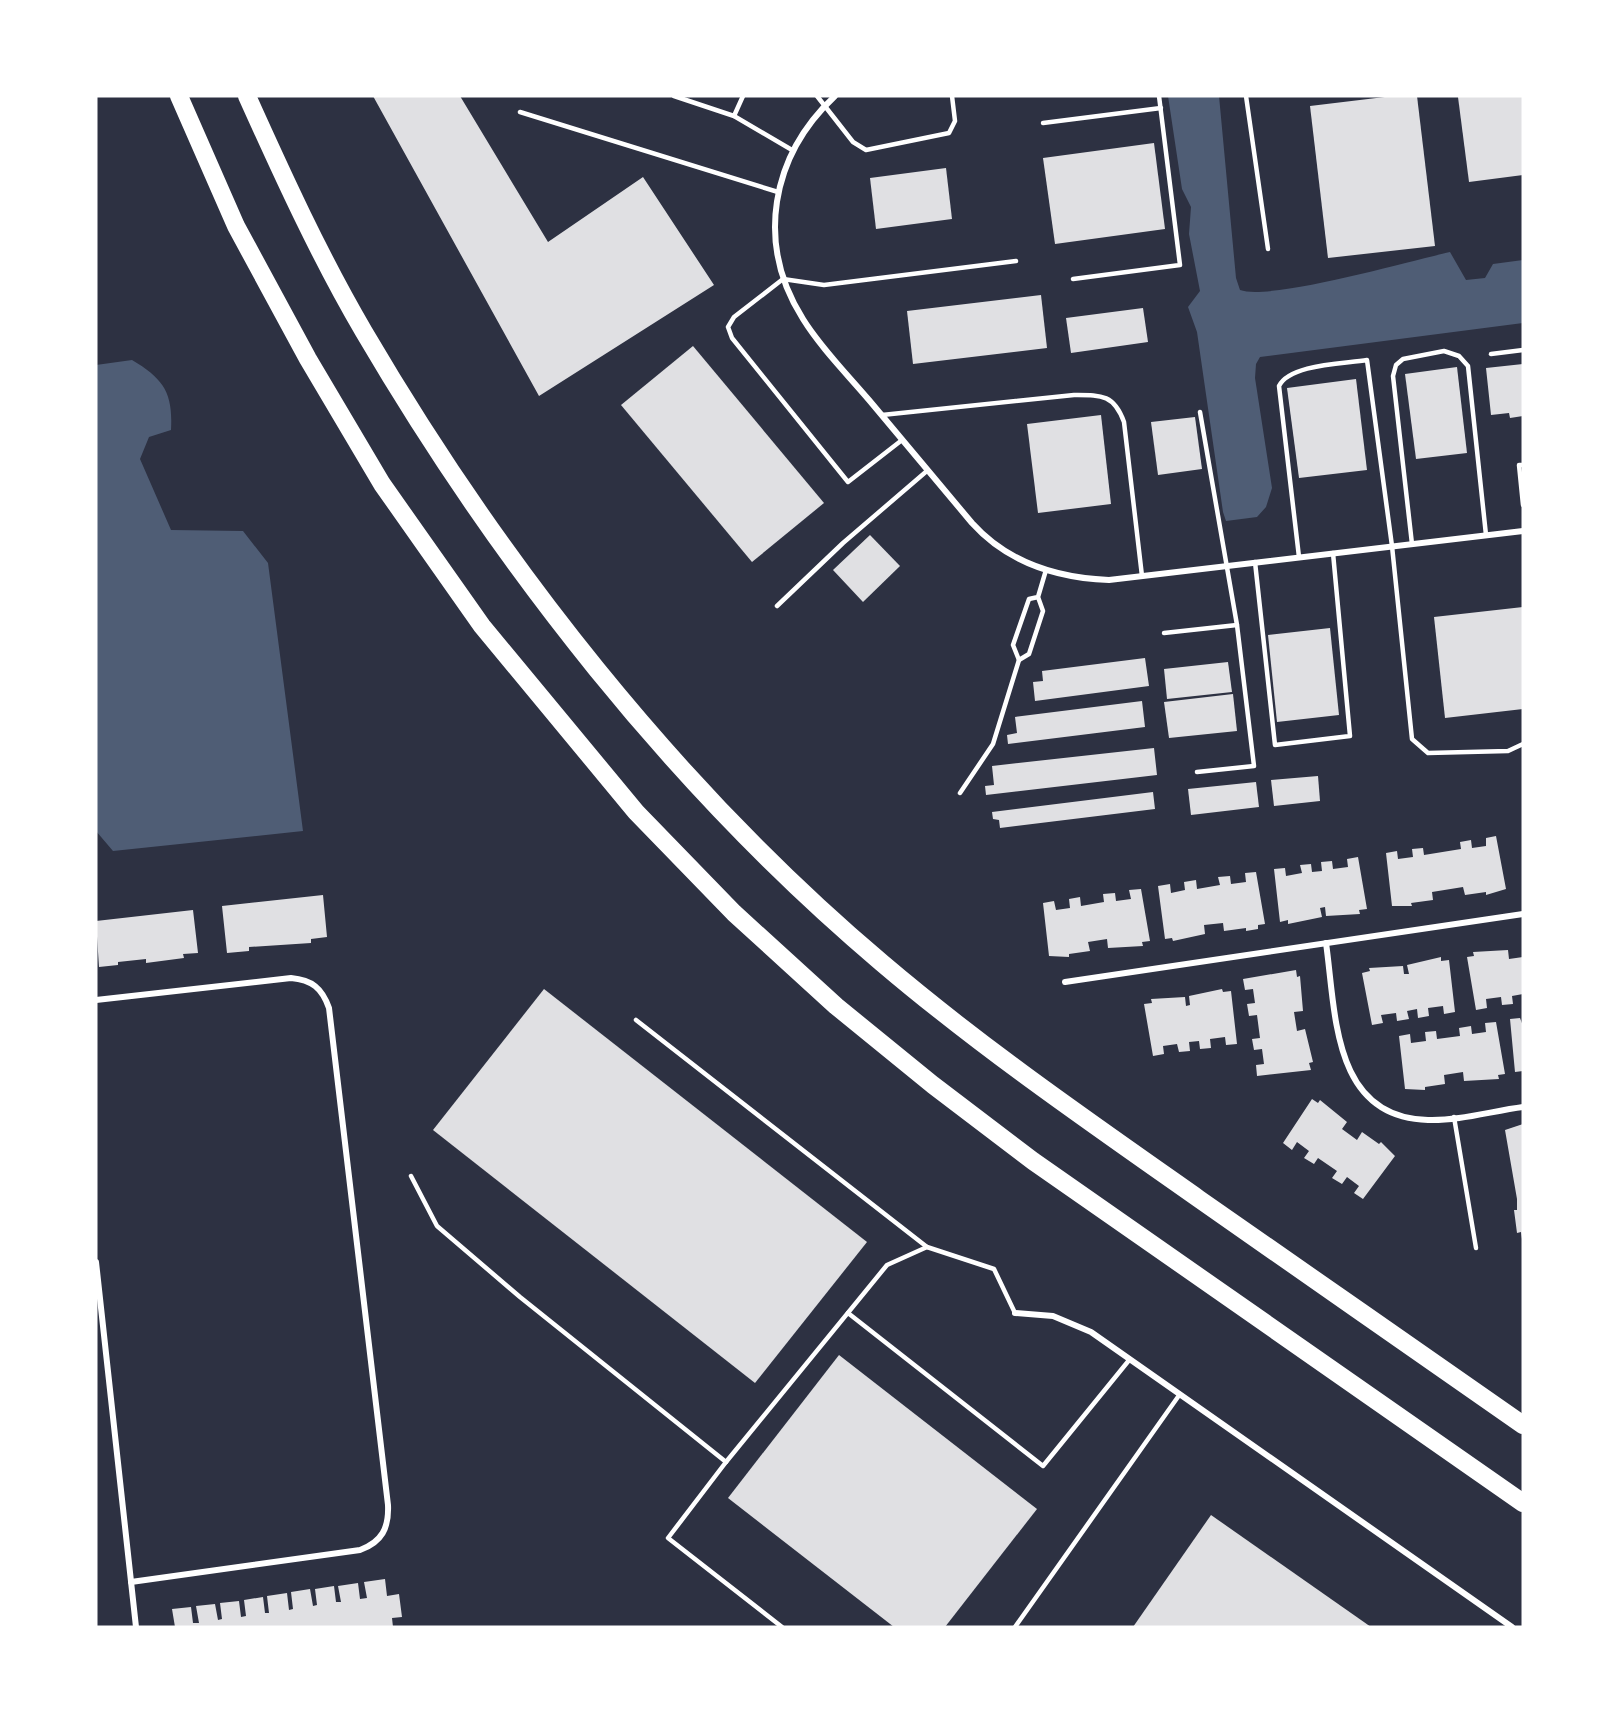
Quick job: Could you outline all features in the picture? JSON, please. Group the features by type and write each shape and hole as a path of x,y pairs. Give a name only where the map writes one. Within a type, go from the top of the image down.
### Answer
{"highway":[{"path":"179,96 236,226 308,359 382,484 482,626 645,820 743,921 836,1006 933,1085 1033,1161 1523,1503"},
{"path":"247,96 295,202 362,330 438,452 534,591 612,687 745,833 786,875 880,961 968,1032 1066,1106 1523,1425"}],"street":[{"path":"835,96 808,124 792,150 778,192 775,228 783,279 806,325 984,536 1011,555 1046,570 1080,579 1110,580 1523,531"},
{"path":"1065,982 1523,914"},
{"path":"1326,943 1342,1050 1351,1075 1359,1087 1384,1110 1408,1118 1430,1120 1523,1107"},
{"path":"96,1000 291,978 306,980 316,985 324,995 329,1008 388,1505 388,1519 384,1534 373,1546 360,1550 131,1582"},
{"path":"96,1262 136,1627"},
{"path":"1015,1313 1043,1314 1077,1325 1130,1359 1512,1627"}],"lane":[{"path":"674,96 734,116 792,150"},
{"path":"734,116 743,96"},
{"path":"817,96 853,142 866,150 949,132 955,121 952,96"},
{"path":"1073,279 1180,265 1159,96"},
{"path":"1246,96 1268,249"},
{"path":"1043,123 1161,108"},
{"path":"520,112 778,192"},
{"path":"902,440 848,482 732,338 728,327 734,317 783,279 824,285 1016,261"},
{"path":"1491,354 1523,350"},
{"path":"1412,544 1394,376 1396,365 1403,359 1444,351 1459,356 1468,366 1486,535"},
{"path":"1299,557 1279,386 1283,377 1297,370 1366,360 1392,546 1412,739 1428,753 1508,751 1523,744"},
{"path":"882,415 1074,395 1101,395 1119,406 1124,422 1142,576"},
{"path":"1197,772 1254,766 1237,625 1200,412"},
{"path":"1523,465 1519,465 1523,505"},
{"path":"777,606 843,543 928,470"},
{"path":"1255,562 1275,745 1350,736 1333,553"},
{"path":"1019,660 1029,654 1043,611 1038,597 1046,570"},
{"path":"960,793 993,744 1019,660 1013,645 1029,599 1038,597"},
{"path":"1164,633 1237,625"},
{"path":"636,1020 927,1247 994,1269 1015,1313"},
{"path":"1454,1117 1476,1248"},
{"path":"411,1176 437,1226 520,1297 726,1461"},
{"path":"782,1627 668,1538 726,1461 887,1265 927,1247"},
{"path":"848,1313 1043,1466 1130,1359"},
{"path":"1015,1627 1180,1394"}],"water":[{"path":"1168,96 1219,96 1236,278 1240,290 1256,292 1309,285 1450,252 1466,280 1485,278 1493,264 1523,260 1523,323 1260,357 1256,364 1255,378 1272,488 1266,507 1257,517 1226,521 1223,512 1197,332 1188,307 1200,291 1189,234 1191,207 1182,189"},
{"path":"132,360 159,381 168,397 171,430 149,437 140,459 171,530 243,531 268,563 303,831 113,851 96,831 96,365"}],"building":[{"path":"373,96 460,96 548,242 643,177 714,285 539,396"},
{"path":"1393,96 1417,96 1435,246 1328,258 1310,106"},
{"path":"1523,96 1523,175 1469,182 1458,97"},
{"path":"1154,143 1165,229 1055,244 1043,158"},
{"path":"946,168 952,219 876,229 870,178"},
{"path":"1041,295 1047,348 913,364 907,311"},
{"path":"1143,308 1148,342 1071,353 1066,318"},
{"path":"693,346 824,503 752,562 621,405"},
{"path":"1523,364 1523,416 1510,418 1509,413 1491,415 1486,368"},
{"path":"1457,367 1467,453 1416,459 1405,374"},
{"path":"1356,379 1367,470 1299,478 1287,388"},
{"path":"1101,415 1111,504 1038,513 1027,424"},
{"path":"1195,417 1202,469 1158,475 1151,422"},
{"path":"870,535 900,566 863,602 833,570"},
{"path":"1523,607 1523,709 1445,718 1434,617"},
{"path":"1330,628 1339,715 1277,722 1268,635"},
{"path":"1145,658 1149,686 1035,701 1033,682 1043,681 1042,671"},
{"path":"1228,662 1232,692 1167,699 1164,669"},
{"path":"1233,694 1237,731 1169,738 1164,702"},
{"path":"1142,701 1145,727 1008,744 1007,735 1017,733 1015,717"},
{"path":"1154,748 1157,775 986,795 985,786 994,785 992,766"},
{"path":"1318,776 1320,801 1274,806 1271,780"},
{"path":"1256,782 1259,807 1191,815 1188,789"},
{"path":"1153,792 1155,809 1000,828 999,820 993,819 992,812"},
{"path":"1496,836 1506,889 1486,895 1486,892 1465,895 1463,887 1432,892 1433,900 1411,903 1412,906 1392,906 1386,853 1397,851 1398,859 1413,857 1412,849 1423,848 1424,855 1461,849 1460,842 1471,840 1472,848 1486,846 1486,838"},
{"path":"1358,857 1367,909 1359,910 1360,914 1326,916 1325,907 1320,908 1322,917 1288,924 1288,920 1280,922 1274,869 1285,868 1286,876 1302,873 1300,865 1311,864 1312,872 1322,871 1321,862 1332,861 1333,869 1348,867 1347,859"},
{"path":"1256,872 1265,924 1258,925 1258,929 1246,931 1246,928 1224,931 1223,923 1204,925 1205,934 1173,941 1172,938 1165,939 1158,886 1170,884 1171,893 1185,890 1184,882 1196,880 1197,889 1220,885 1218,877 1230,876 1231,884 1246,882 1245,873"},
{"path":"1141,889 1150,941 1142,942 1143,946 1108,948 1107,939 1088,942 1090,951 1069,954 1069,957 1049,956 1043,903 1054,901 1056,910 1070,908 1069,899 1080,897 1081,906 1104,902 1103,894 1115,893 1116,901 1131,899 1129,890"},
{"path":"323,895 327,937 311,939 311,943 249,947 249,951 227,953 222,906"},
{"path":"193,910 198,953 183,954 184,958 146,963 146,959 99,967 96,921"},
{"path":"1508,950 1509,959 1523,957 1523,994 1512,996 1513,1004 1502,1005 1501,997 1486,999 1487,1008 1476,1010 1467,957 1474,956 1473,952"},
{"path":"1441,957 1441,961 1449,960 1455,1012 1444,1014 1443,1006 1428,1008 1429,1016 1418,1018 1417,1009 1407,1011 1409,1019 1397,1021 1396,1013 1381,1015 1383,1023 1372,1025 1362,973 1370,971 1369,968 1403,966 1404,974 1409,974 1407,965"},
{"path":"1296,970 1297,977 1300,976 1303,1011 1294,1012 1297,1031 1305,1029 1313,1062 1309,1063 1311,1070 1257,1076 1256,1065 1264,1064 1262,1049 1254,1050 1252,1039 1260,1038 1257,1015 1249,1016 1247,1004 1255,1003 1253,989 1245,990 1243,979"},
{"path":"544,989 867,1242 755,1383 433,1130"},
{"path":"1222,989 1223,992 1231,991 1237,1044 1226,1045 1225,1037 1210,1039 1211,1048 1200,1049 1199,1041 1189,1042 1190,1051 1179,1052 1177,1044 1163,1046 1164,1054 1153,1056 1144,1004 1152,1003 1151,999 1185,997 1186,1006 1190,1005 1189,996"},
{"path":"1520,1018 1523,1026 1523,1071 1515,1072 1510,1019"},
{"path":"1496,1022 1505,1074 1498,1075 1499,1079 1464,1081 1463,1072 1444,1075 1445,1084 1425,1087 1425,1090 1405,1089 1399,1036 1410,1034 1411,1043 1426,1041 1425,1032 1436,1031 1437,1039 1460,1036 1459,1028 1471,1026 1472,1034 1486,1032 1485,1023"},
{"path":"1312,1099 1318,1103 1320,1100 1347,1122 1342,1129 1357,1140 1362,1132 1379,1144 1381,1142 1395,1156 1363,1199 1354,1193 1359,1186 1347,1177 1342,1184 1332,1178 1337,1171 1318,1158 1314,1164 1304,1158 1309,1151 1297,1142 1292,1150 1283,1143"},
{"path":"1523,1124 1522,1239 1521,1232 1517,1233 1514,1210 1517,1210 1517,1199 1505,1130"},
{"path":"839,1355 1037,1509 945,1627 894,1627 728,1498"},
{"path":"1211,1515 1371,1627 1133,1627"},
{"path":"385,1579 387,1596 399,1594 402,1617 392,1618 393,1627 175,1627 172,1609 191,1607 193,1623 199,1623 196,1606 215,1604 218,1620 222,1619 220,1603 239,1601 241,1617 246,1616 244,1600 263,1597 265,1613 269,1613 267,1596 287,1593 289,1610 293,1609 291,1592 310,1589 313,1606 317,1605 315,1589 334,1586 336,1602 341,1602 338,1586 358,1583 360,1599 367,1598 364,1582"}]}
